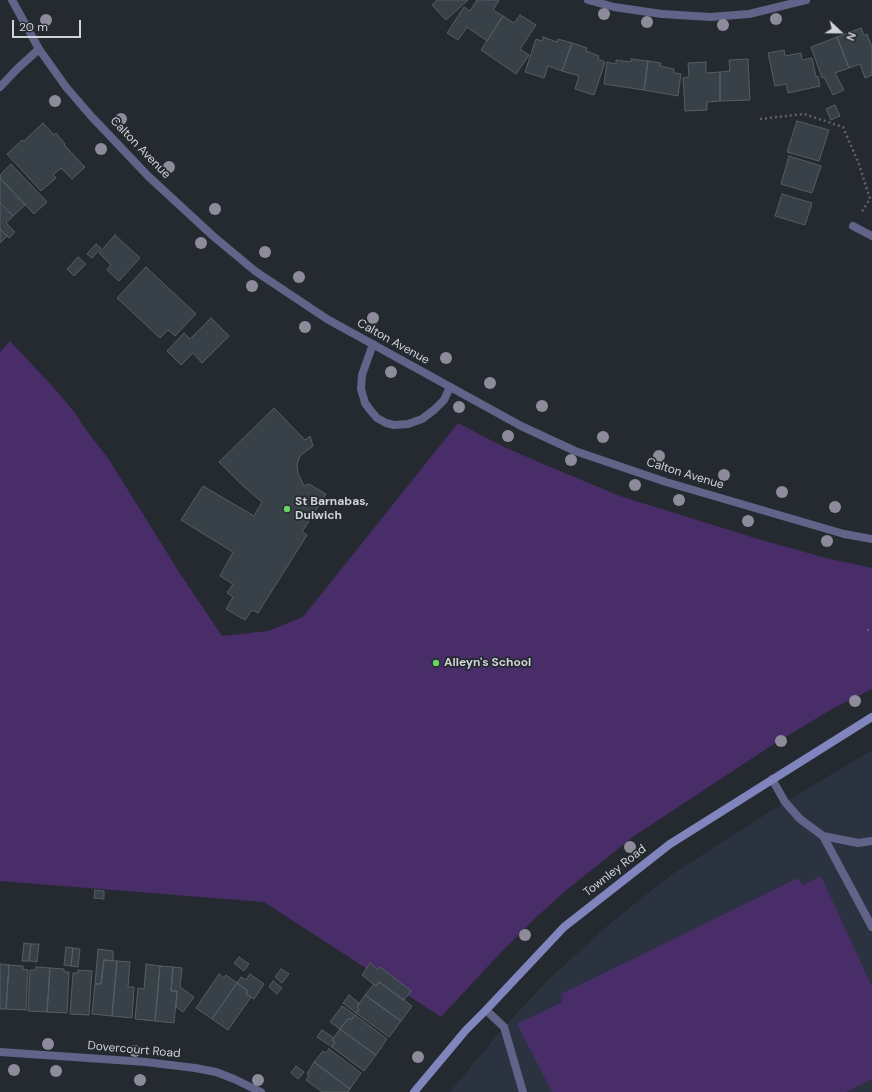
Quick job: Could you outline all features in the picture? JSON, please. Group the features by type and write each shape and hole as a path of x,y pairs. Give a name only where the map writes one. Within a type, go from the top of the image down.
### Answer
{"street":[{"name":"Calton Avenue","path":"12,0 39,50 66,86 96,121 148,176 213,236 255,271 327,319 521,426 575,451 681,486 844,534 872,540"},
{"path":"588,0 614,7 662,14 710,17 749,14 806,0"},
{"path":"0,88 16,70 39,50"},
{"path":"853,226 872,236"},
{"path":"373,344 362,375 361,389 365,403 377,418 394,425 408,424 422,419 444,400 450,387"},
{"name":"Townley Road","path":"414,1092 466,1030 564,927 670,844 872,717"},
{"path":"772,779 785,802 800,819 823,836 858,843 872,841"},
{"path":"823,836 872,927"},
{"path":"486,1010 504,1027 523,1092"},
{"name":"Dovercourt Road","path":"0,1052 146,1062 195,1068 216,1072 234,1078 261,1092"}],"path":[{"path":"760,119 804,114 843,127 859,164 870,199 853,226"},
{"path":"867,630 872,629"}],"shaded area":[{"name":"Alleyn's School","path":"10,341 55,389 75,413 108,458 181,575 222,636 268,631 303,617 458,423 502,446 620,496 758,539 826,558 872,568 872,689 834,708 777,742 634,836 564,892 529,924 441,1017 264,902 0,881 0,352"},
{"path":"872,750 872,1092 450,1092 504,1027 550,978 613,921 671,875 785,802"},
{"path":"821,876 872,987 872,1079 846,1092 552,1092 517,1024 562,1002 561,994 798,878 803,885"}],"building":[{"path":"437,0 468,0 446,20 432,5"},
{"path":"477,0 499,0 493,10 503,16 487,41 467,27 458,40 447,33 464,7 470,11"},
{"path":"520,15 536,25 520,49 529,55 516,74 481,50 503,16 514,23"},
{"path":"861,28 864,35 867,34 872,47 872,75 865,78 860,64 849,68 837,37"},
{"path":"543,37 557,42 558,39 572,43 562,71 548,66 544,78 525,72 536,39 542,41"},
{"path":"837,37 849,68 835,73 844,90 833,95 824,77 822,78 811,47"},
{"path":"572,43 587,48 586,51 599,56 598,59 605,62 594,95 575,89 579,76 562,71"},
{"path":"784,50 785,56 801,53 802,60 812,58 816,77 818,76 820,86 788,93 786,84 775,86 768,53"},
{"path":"631,59 648,61 644,90 604,84 607,62 616,64 616,60 631,62"},
{"path":"748,59 750,100 720,101 720,72 730,71 729,60"},
{"path":"648,61 661,63 660,66 674,69 674,73 681,74 678,96 644,90"},
{"path":"706,62 706,73 720,72 720,101 707,102 707,110 685,111 683,78 689,77 688,63"},
{"path":"835,105 840,116 831,120 826,109"},
{"path":"797,121 829,130 819,161 787,152"},
{"path":"43,123 54,135 56,133 65,144 64,145 85,167 72,179 61,168 53,175 56,178 41,191 7,154 22,140 24,141"},
{"path":"789,156 821,166 812,193 781,184"},
{"path":"11,164 47,202 34,214 0,178 0,175"},
{"path":"0,178 25,205 13,216 0,203"},
{"path":"782,194 812,203 805,225 775,216"},
{"path":"0,203 13,216 6,223 15,232 9,238 0,229"},
{"path":"0,229 7,236 0,243"},
{"path":"115,235 140,258 119,281 107,270 111,265 99,253"},
{"path":"96,244 101,248 92,258 87,254"},
{"path":"78,257 86,264 74,276 67,269"},
{"path":"146,267 196,314 175,336 168,330 160,338 117,298"},
{"path":"211,318 229,336 202,363 193,353 181,365 167,351 184,333 190,339"},
{"name":"St Barnabas, Dulwich","path":"274,408 305,440 310,436 313,446 300,456 297,464 298,473 304,486 309,484 326,494 302,532 307,535 258,613 252,610 245,620 226,609 233,597 227,593 233,584 220,576 233,552 181,520 203,486 254,516 262,502 219,462"},
{"path":"95,890 104,891 104,899 94,898"},
{"path":"24,943 31,944 29,961 22,961"},
{"path":"31,944 39,944 37,962 29,961"},
{"path":"66,947 73,948 71,966 64,965"},
{"path":"73,948 80,949 78,967 71,966"},
{"path":"98,949 113,951 113,961 104,960 101,984 95,984"},
{"path":"239,957 249,964 244,971 234,963"},
{"path":"104,960 117,961 112,1016 92,1014 95,984 101,984"},
{"path":"117,961 130,962 128,987 134,987 132,1018 112,1016"},
{"path":"370,963 378,970 380,967 411,991 404,1000 379,982 376,986 362,975"},
{"path":"0,964 9,965 6,1009 0,1009"},
{"path":"146,964 160,966 155,1021 135,1019 138,988 144,989"},
{"path":"9,965 23,966 23,969 28,970 26,1010 6,1009"},
{"path":"160,966 173,967 171,991 177,991 174,1023 155,1021"},
{"path":"36,967 50,968 47,1012 28,1011 30,970 36,970"},
{"path":"173,967 182,968 180,987 194,997 183,1012 176,1007 177,991 171,991"},
{"path":"50,968 64,969 64,972 69,972 67,1013 47,1012"},
{"path":"281,969 289,974 282,983 275,977"},
{"path":"78,970 92,971 89,1015 70,1014 73,973 78,973"},
{"path":"219,974 224,978 226,975 237,983 212,1019 196,1008"},
{"path":"250,974 264,984 254,999 246,994 248,991 237,983 241,977 246,980"},
{"path":"273,981 282,988 277,994 269,987"},
{"path":"379,982 412,1006 401,1021 365,995 374,984 376,986"},
{"path":"237,983 248,991 246,994 251,997 228,1030 212,1019"},
{"path":"349,995 359,1003 357,1007 359,1009 356,1013 343,1003"},
{"path":"365,995 401,1021 389,1037 356,1013 359,1009 357,1007"},
{"path":"342,1006 355,1015 351,1020 349,1018 340,1029 330,1022"},
{"path":"355,1015 387,1039 376,1055 340,1029 349,1018 351,1020"},
{"path":"340,1029 376,1055 364,1071 332,1047 335,1042 332,1040"},
{"path":"322,1030 334,1038 332,1040 335,1042 332,1047 317,1037"},
{"path":"329,1049 361,1073 350,1089 314,1062 323,1051 326,1053"},
{"path":"314,1062 350,1089 348,1092 322,1092 306,1080 309,1076 307,1074"},
{"path":"296,1066 304,1072 298,1079 291,1073"}],"place":[{"name":"St Barnabas, Dulwich","path":"287,509"},
{"name":"Alleyn's School","path":"436,663"}]}
